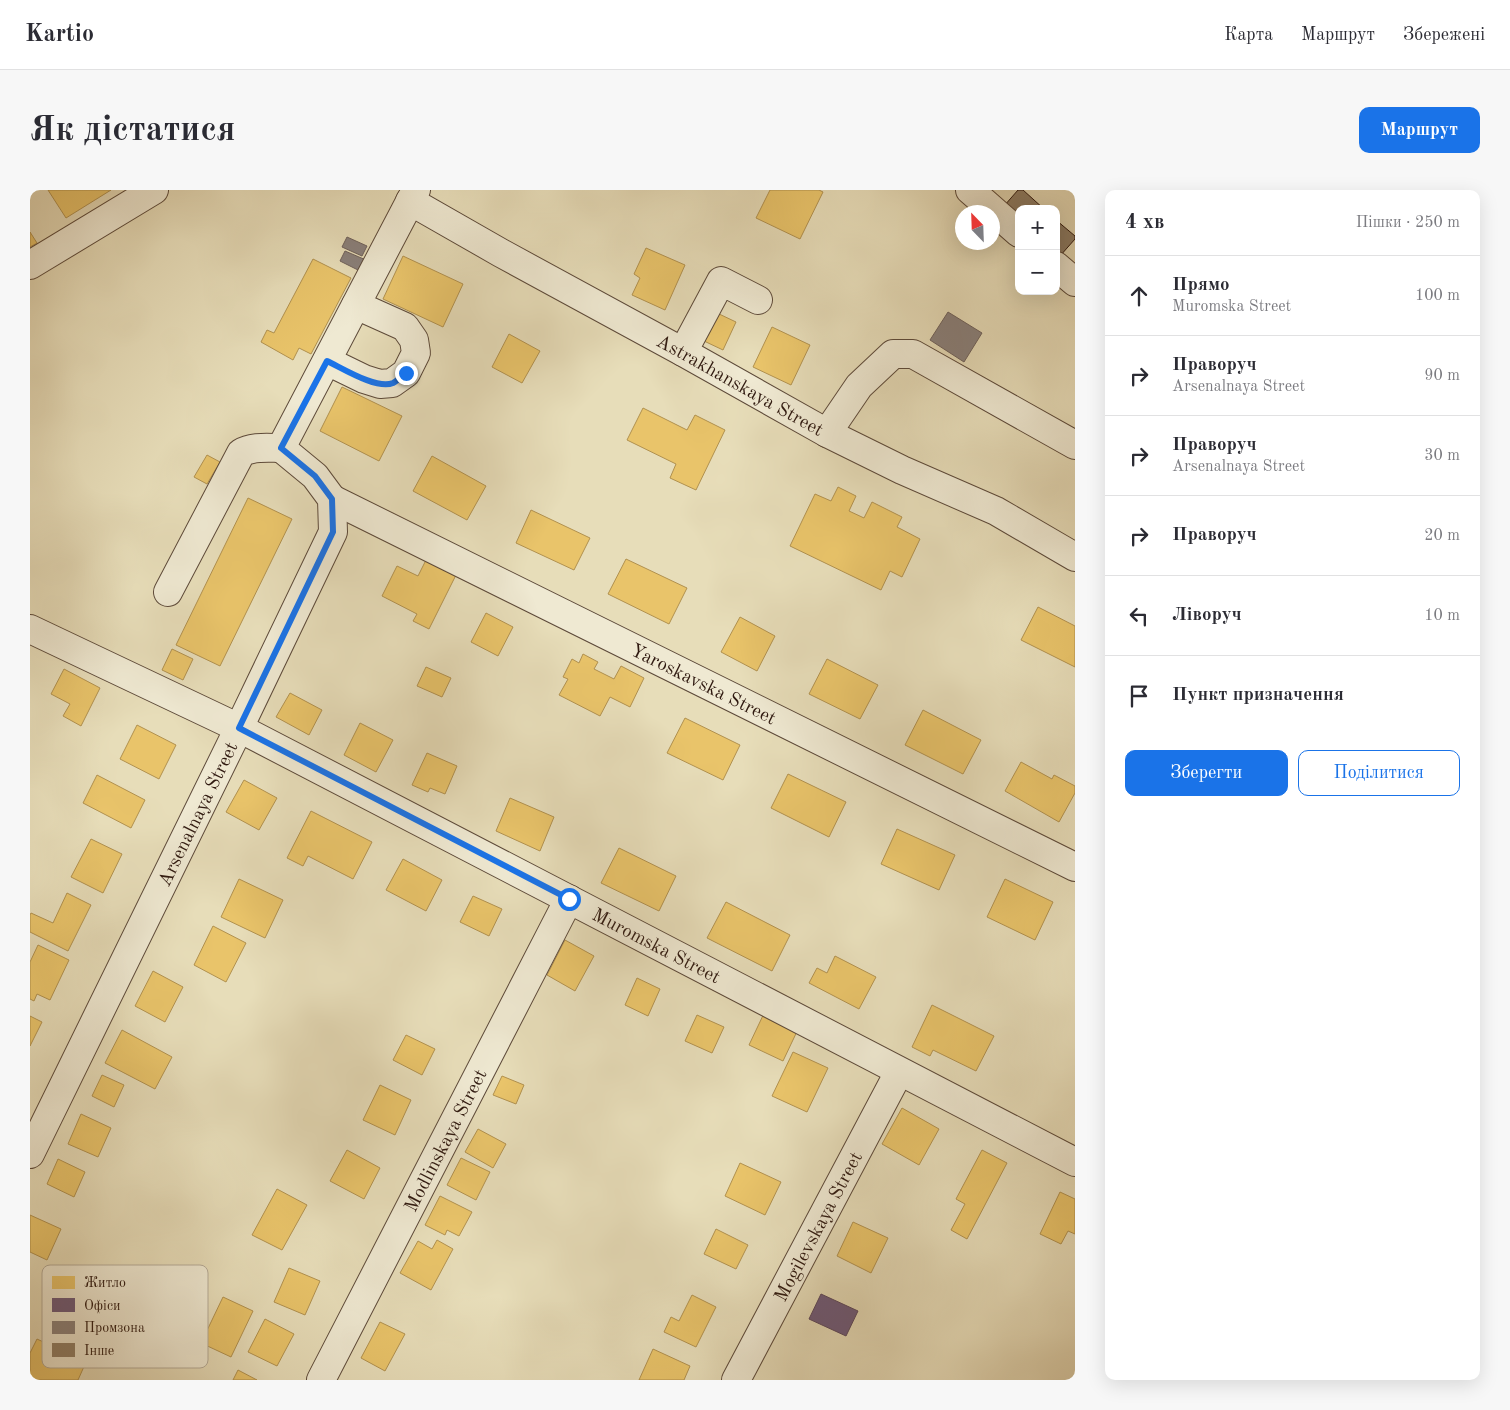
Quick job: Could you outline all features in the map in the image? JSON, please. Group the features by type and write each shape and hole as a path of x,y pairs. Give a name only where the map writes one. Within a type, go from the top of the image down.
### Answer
{"street":[{"path":"30,265 154,190"},
{"path":"970,190 1015,229"},
{"path":"281,448 413,196"},
{"name":"Astrakhanskaya Street","path":"413,196 501,253 827,433 902,470 996,510 1075,557"},
{"path":"1060,269 1075,282"},
{"path":"683,352 721,281 758,300"},
{"path":"327,361 364,379 380,384 392,384 406,373 416,353 414,340 405,328 356,305"},
{"path":"827,433 860,386 893,354 913,354 1075,445"},
{"path":"168,592 241,453 246,450 281,448 315,476 332,499"},
{"name":"Arsenalnaya Street","path":"30,1154 333,532 332,499"},
{"name":"Yaroskavska Street","path":"332,499 1075,867"},
{"name":"Muromska Street","path":"30,629 239,728 898,1072 1075,1162"},
{"name":"Modlinskaya Street","path":"321,1380 569,899"},
{"name":"Mogilevskaya Street","path":"736,1380 898,1072"}],"building: Житло":[{"path":"48,190 111,190 66,218"},
{"path":"770,190 819,190 823,192 800,239 756,218"},
{"path":"30,232 37,243 30,247"},
{"path":"646,248 685,265 665,310 632,295 640,278 634,274"},
{"path":"403,256 463,284 443,327 383,299"},
{"path":"313,259 351,278 311,354 299,348 293,360 261,342 267,330 274,333"},
{"path":"717,313 736,322 723,350 704,341"},
{"path":"772,327 810,345 791,385 753,367"},
{"path":"509,334 540,351 522,383 492,367"},
{"path":"342,387 402,416 379,461 320,431"},
{"path":"643,408 687,430 695,415 725,430 696,490 670,478 676,464 627,440"},
{"path":"207,455 220,462 207,484 194,477"},
{"path":"432,456 486,486 467,520 413,491"},
{"path":"838,487 856,496 849,511 864,518 872,502 902,517 897,527 920,539 902,577 890,571 881,590 790,546 815,494 831,501"},
{"path":"248,498 292,519 220,666 176,645"},
{"path":"531,510 590,538 574,570 516,543"},
{"path":"427,558 457,573 429,629 413,621 417,614 382,596 397,566 418,576"},
{"path":"626,559 687,588 669,624 608,594"},
{"path":"1038,607 1075,626 1075,667 1021,640"},
{"path":"486,613 513,627 498,656 471,642"},
{"path":"740,617 775,636 757,671 721,652"},
{"path":"172,649 193,659 183,680 162,670"},
{"path":"583,654 598,662 594,669 614,679 621,666 644,678 630,707 610,697 600,716 559,695 568,679 563,677 572,659 579,663"},
{"path":"827,659 878,685 860,719 809,694"},
{"path":"426,667 451,678 442,697 417,686"},
{"path":"64,669 100,688 81,726 63,716 70,704 51,694"},
{"path":"290,693 322,710 309,735 276,717"},
{"path":"923,710 981,740 963,774 905,745"},
{"path":"685,718 740,745 723,780 667,753"},
{"path":"360,723 393,740 376,772 344,755"},
{"path":"137,725 176,745 159,779 120,759"},
{"path":"427,753 457,766 445,794 430,788 428,792 412,785"},
{"path":"1021,762 1052,779 1054,775 1075,786 1075,793 1059,822 1005,791"},
{"path":"788,774 846,802 829,837 771,808"},
{"path":"97,775 145,800 131,828 83,803"},
{"path":"244,780 277,798 259,830 226,812"},
{"path":"510,798 554,817 540,851 496,831"},
{"path":"311,811 372,842 353,879 308,856 303,866 287,858"},
{"path":"897,829 955,855 939,890 881,864"},
{"path":"91,839 122,854 103,893 71,877"},
{"path":"619,848 676,876 659,911 601,883"},
{"path":"403,859 442,880 426,911 386,890"},
{"path":"239,879 283,900 265,938 221,917"},
{"path":"1005,879 1053,902 1035,940 987,917"},
{"path":"67,893 91,905 68,951 30,932 31,913 53,923"},
{"path":"473,896 502,909 489,936 460,922"},
{"path":"726,902 790,935 772,971 707,938"},
{"path":"213,926 246,943 226,982 194,965"},
{"path":"565,940 594,956 575,991 547,975"},
{"path":"38,945 69,960 50,1000 37,994 34,1001 30,999 30,962"},
{"path":"835,956 876,977 859,1009 809,983 817,968 827,973"},
{"path":"153,971 183,987 165,1022 135,1006"},
{"path":"637,978 660,989 648,1016 625,1005"},
{"path":"932,1005 994,1036 976,1071 933,1050 930,1056 912,1047"},
{"path":"767,1007 801,1023 783,1061 749,1045"},
{"path":"697,1015 724,1027 712,1053 685,1041"},
{"path":"30,1016 42,1022 30,1046"},
{"path":"122,1030 172,1057 155,1089 105,1063"},
{"path":"406,1035 435,1049 422,1075 393,1060"},
{"path":"793,1052 828,1068 807,1112 772,1096"},
{"path":"102,1075 124,1085 114,1107 92,1096"},
{"path":"502,1076 524,1085 516,1104 493,1095"},
{"path":"380,1085 411,1100 395,1135 363,1120"},
{"path":"902,1108 939,1129 919,1165 882,1144"},
{"path":"81,1114 111,1128 98,1157 68,1144"},
{"path":"478,1129 506,1144 493,1168 465,1152"},
{"path":"347,1150 380,1168 364,1199 330,1181"},
{"path":"982,1150 1007,1163 967,1239 951,1230 965,1204 956,1199"},
{"path":"461,1158 490,1172 476,1200 447,1185"},
{"path":"58,1159 85,1172 74,1197 47,1184"},
{"path":"740,1163 781,1182 765,1215 725,1196"},
{"path":"277,1189 307,1205 282,1250 252,1235"},
{"path":"1060,1192 1075,1199 1075,1234 1068,1231 1061,1244 1040,1234"},
{"path":"440,1196 472,1212 459,1236 447,1230 445,1235 425,1225"},
{"path":"30,1215 61,1229 47,1260 30,1252"},
{"path":"853,1222 888,1238 871,1273 837,1256"},
{"path":"716,1229 748,1245 736,1269 704,1254"},
{"path":"437,1240 453,1249 431,1290 400,1273 418,1241 432,1249"},
{"path":"289,1268 320,1281 305,1315 274,1302"},
{"path":"692,1295 716,1307 696,1347 664,1332 671,1317 679,1321"},
{"path":"223,1297 253,1311 231,1357 208,1346 208,1328"},
{"path":"265,1319 294,1334 277,1366 248,1352"},
{"path":"380,1322 405,1334 385,1371 361,1358"},
{"path":"37,1339 42,1341 42,1368 83,1368 78,1380 30,1380 30,1353"},
{"path":"653,1349 690,1366 684,1380 639,1380"},
{"path":"238,1370 257,1380 233,1380"}],"building: Офіси":[{"path":"821,1294 858,1311 846,1336 809,1319"}],"building: Промзона":[{"path":"347,237 367,246 362,256 342,247"},
{"path":"345,251 366,260 360,271 340,261"},
{"path":"948,312 982,333 964,362 930,340"}],"building: Інше":[{"path":"1018,190 1023,190 1040,205 1015,205 1015,216 1004,206"},
{"path":"1060,223 1075,236 1075,239 1060,256"}],"route":[{"path":"406,373 392,384 380,384 364,379 327,361 281,448 315,476 332,499 333,532 239,728 569,899"}]}
